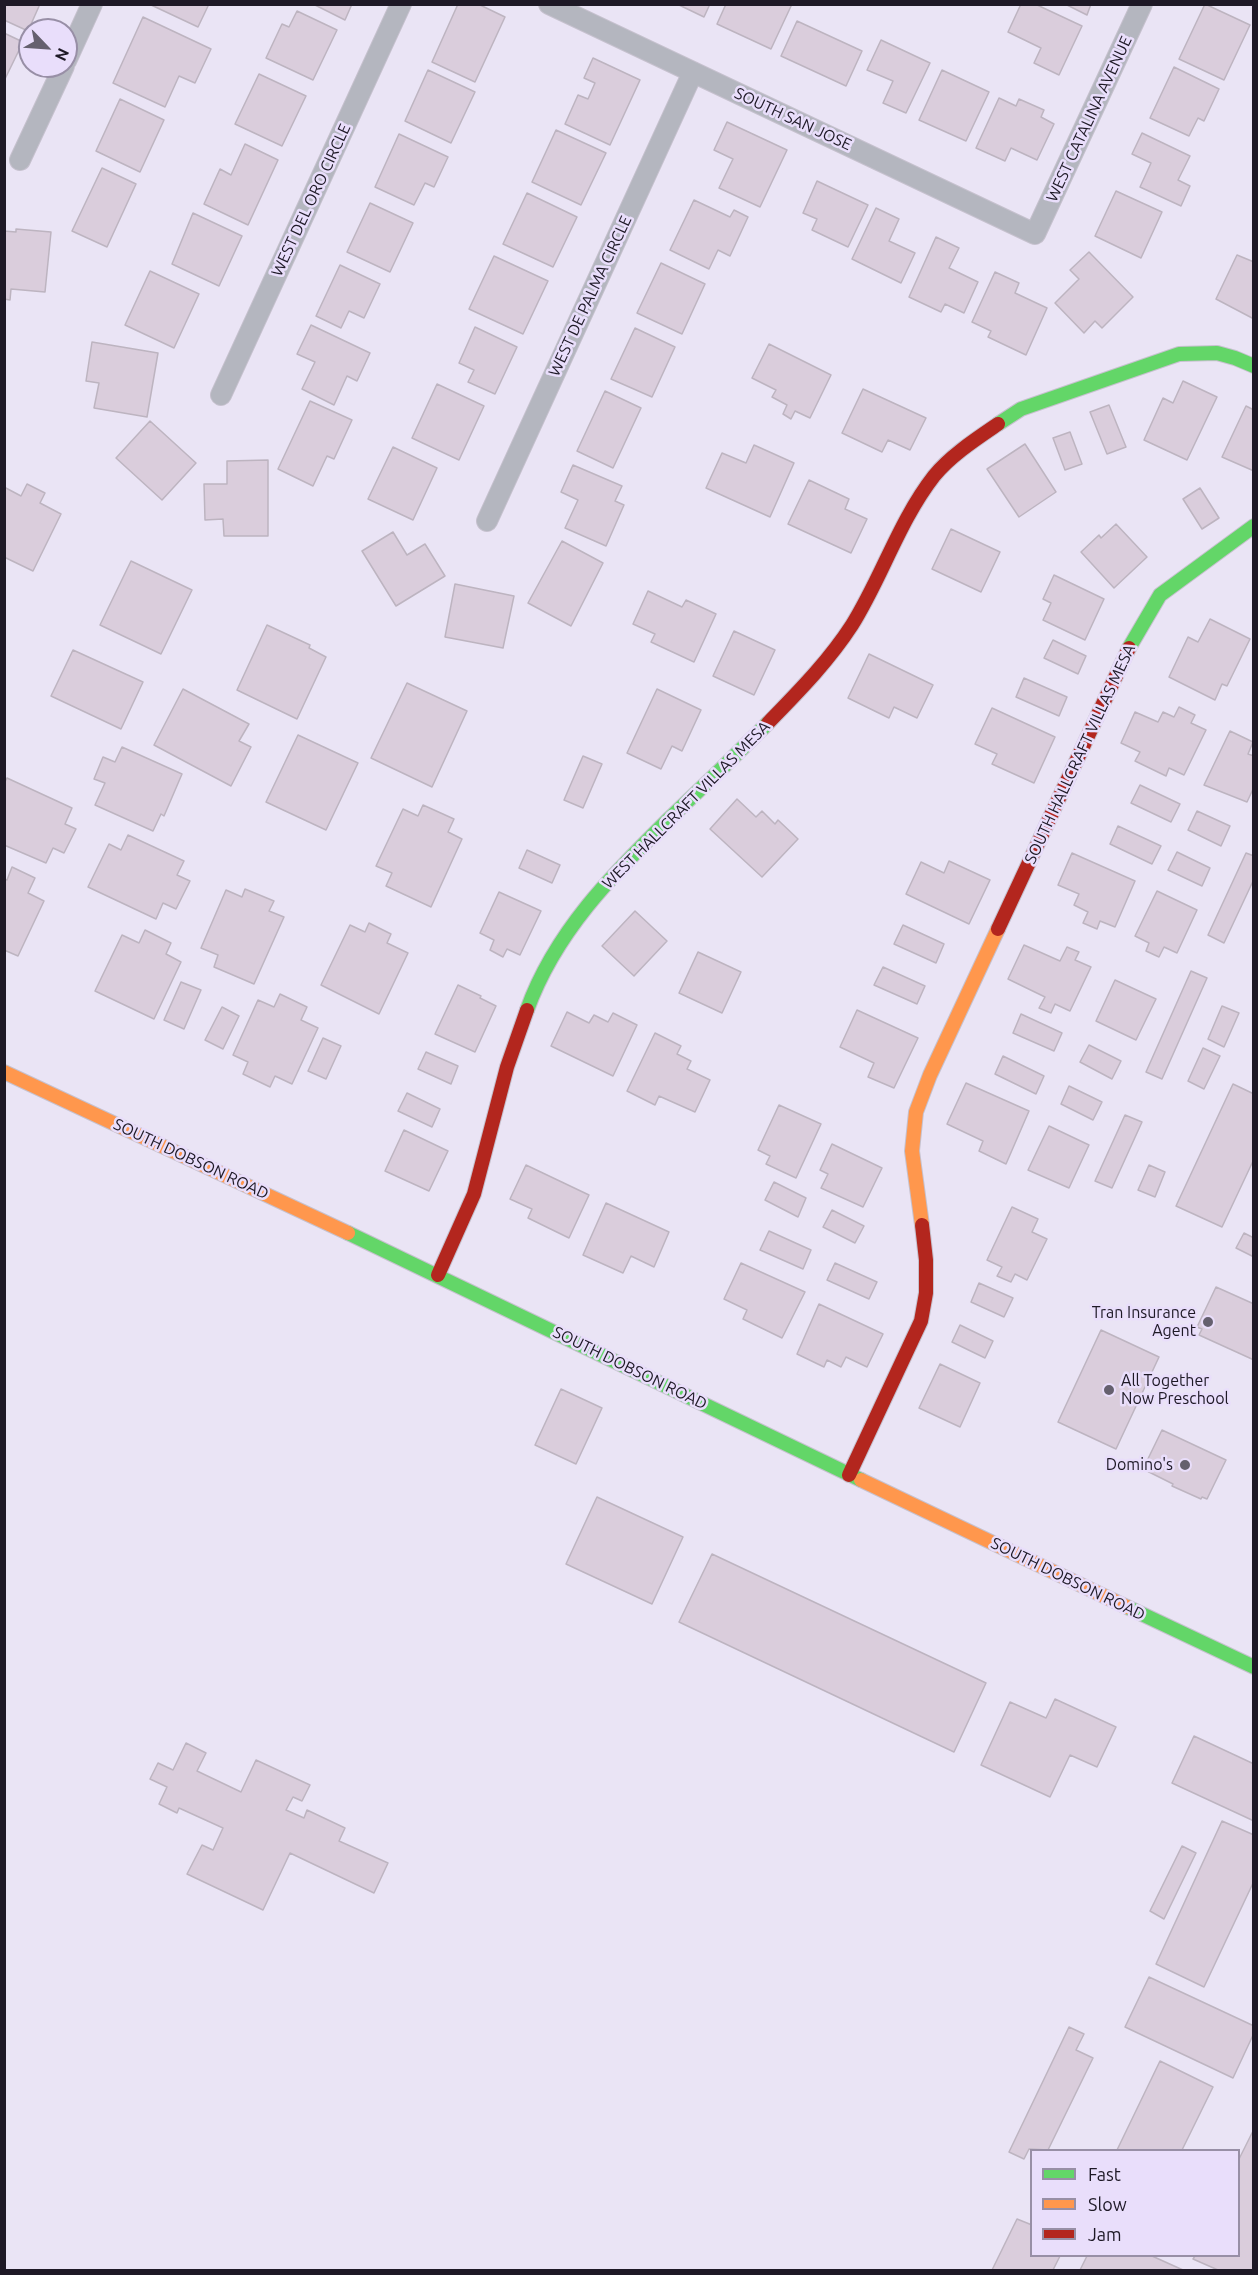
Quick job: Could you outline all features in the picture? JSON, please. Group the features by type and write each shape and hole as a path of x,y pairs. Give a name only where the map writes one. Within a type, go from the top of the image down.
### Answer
{"street":[{"path":"78,35 92,4"},
{"name":"WEST DEL ORO CIRCLE","path":"221,395 400,4"},
{"name":"SOUTH SAN JOSE","path":"549,4 1035,234"},
{"name":"WEST CATALINA AVENUE","path":"1035,234 1142,4"},
{"name":"WEST DE PALMA CIRCLE","path":"487,521 693,72"},
{"path":"21,160 59,78"},
{"name":"WEST HALLCRAFT VILLAS MESA","path":"438,1275 474,1194 507,1067 536,985 566,934 612,875 738,753 831,655 853,623 910,512 935,475 974,440 1021,410 1179,354 1203,351 1236,357 1254,366"},
{"name":"SOUTH HALLCRAFT VILLAS MESA","path":"849,1475 921,1321 926,1293 926,1260 912,1151 916,1112 955,1022 1136,633 1160,595 1254,526"},
{"name":"SOUTH DOBSON ROAD","path":"4,1072 438,1275 849,1475 1254,1667"}],"building":[{"path":"4,4 40,4 34,18 18,18 18,26 4,20"},
{"path":"149,4 209,4 198,27"},
{"path":"313,4 352,4 345,20"},
{"path":"458,4 478,4 505,17 475,82 432,62"},
{"path":"677,4 710,4 704,17"},
{"path":"726,4 792,4 771,49 717,24"},
{"path":"1021,4 1035,4 1082,26 1059,75 1034,63 1041,48 1008,32"},
{"path":"1065,4 1091,4 1087,15"},
{"path":"1205,4 1250,25 1224,80 1179,59"},
{"path":"297,11 337,30 313,80 266,58 282,24 289,27"},
{"path":"143,17 211,49 195,83 179,76 165,107 113,83"},
{"path":"797,21 862,51 846,86 781,56"},
{"path":"4,33 18,40 18,52 4,81"},
{"path":"881,40 930,63 906,113 883,103 893,81 867,70"},
{"path":"593,58 640,80 610,145 565,124 578,95 588,99 595,83 584,78"},
{"path":"1174,67 1219,89 1204,121 1198,118 1189,136 1150,118"},
{"path":"428,70 475,92 451,143 405,121"},
{"path":"942,70 989,92 966,141 919,120"},
{"path":"259,74 306,96 282,146 235,124"},
{"path":"999,98 1016,106 1019,99 1044,110 1041,117 1054,124 1037,160 1011,148 1005,161 976,148"},
{"path":"120,99 164,120 140,172 96,151"},
{"path":"727,122 787,150 760,207 719,188 733,159 714,150"},
{"path":"556,130 606,153 581,205 532,182"},
{"path":"1142,133 1190,156 1178,180 1190,186 1181,206 1140,187 1151,163 1132,154"},
{"path":"399,134 448,157 434,187 425,183 414,205 375,187"},
{"path":"245,144 278,160 248,225 204,204 220,169 231,175"},
{"path":"102,168 136,184 107,247 72,231"},
{"path":"817,181 868,205 848,247 812,230 817,219 803,213"},
{"path":"1116,191 1162,212 1141,258 1095,236"},
{"path":"527,193 577,217 553,267 503,244"},
{"path":"694,200 730,217 734,210 748,217 730,256 718,250 709,269 670,250"},
{"path":"370,203 413,223 390,272 347,252"},
{"path":"876,208 899,219 889,241 915,253 901,283 852,259"},
{"path":"193,213 242,236 219,286 172,264"},
{"path":"16,229 51,232 45,292 11,289 10,300 4,299 4,231 16,232"},
{"path":"936,237 959,248 949,268 978,282 964,313 945,304 941,312 909,297"},
{"path":"1089,252 1133,297 1102,328 1095,321 1084,333 1055,303 1079,279 1070,270"},
{"path":"1237,255 1254,262 1254,319 1216,299"},
{"path":"494,256 548,281 523,334 469,309"},
{"path":"661,263 705,284 682,334 637,313"},
{"path":"340,265 380,284 364,318 349,311 341,328 316,316"},
{"path":"150,271 199,294 174,348 125,325"},
{"path":"995,272 1019,283 1015,293 1047,308 1026,355 988,337 991,331 972,322"},
{"path":"311,325 370,353 357,381 347,376 334,405 302,389 315,362 297,354"},
{"path":"475,327 517,347 495,394 468,382 474,370 459,363"},
{"path":"635,328 675,347 652,397 611,379"},
{"path":"92,342 158,353 147,417 94,408 99,383 86,381"},
{"path":"769,344 831,375 810,418 795,411 791,419 783,414 787,405 772,397 776,390 752,378"},
{"path":"1183,381 1217,397 1187,460 1144,440 1163,398 1173,403"},
{"path":"437,384 484,406 459,460 412,438"},
{"path":"863,389 926,418 910,450 888,440 882,452 842,433"},
{"path":"605,391 641,408 613,468 577,451"},
{"path":"310,401 352,420 334,459 327,456 313,486 278,469"},
{"path":"1109,405 1126,447 1107,454 1090,412"},
{"path":"1246,406 1254,410 1254,471 1222,457"},
{"path":"150,421 196,463 162,500 116,458"},
{"path":"1070,432 1082,464 1065,470 1053,438"},
{"path":"1025,444 1056,492 1019,517 987,469"},
{"path":"754,445 794,463 770,517 706,488 722,453 746,463"},
{"path":"393,447 437,468 413,520 368,499"},
{"path":"268,460 268,536 224,536 223,519 205,520 204,484 227,484 227,461"},
{"path":"573,465 622,486 615,501 624,505 606,546 565,528 578,500 561,492"},
{"path":"809,480 849,499 845,509 867,519 851,553 788,524"},
{"path":"27,484 45,493 40,503 61,514 33,571 4,557 4,487 21,496"},
{"path":"1200,488 1219,518 1202,529 1183,499"},
{"path":"1116,524 1147,557 1114,588 1081,552 1099,535 1101,538"},
{"path":"951,529 1000,552 981,592 932,569"},
{"path":"393,532 407,555 425,544 445,576 396,606 362,551"},
{"path":"562,541 603,563 571,626 528,603"},
{"path":"131,561 192,590 161,654 100,625"},
{"path":"1054,575 1104,599 1085,640 1043,620 1051,603 1043,599"},
{"path":"455,584 514,596 503,648 445,637"},
{"path":"648,591 682,607 686,600 716,614 694,662 651,642 655,634 633,624"},
{"path":"1210,619 1250,639 1227,686 1222,684 1215,700 1169,677 1188,637 1198,642"},
{"path":"267,625 310,645 309,648 326,657 297,719 237,690"},
{"path":"734,631 775,650 754,695 713,676"},
{"path":"1053,640 1086,656 1078,674 1044,658"},
{"path":"73,650 143,682 121,729 51,696"},
{"path":"869,654 933,685 917,718 894,707 889,718 848,698"},
{"path":"1024,678 1067,697 1059,716 1016,697"},
{"path":"407,683 467,711 432,787 371,758"},
{"path":"183,689 249,724 239,741 251,747 231,786 154,745"},
{"path":"657,689 701,710 682,751 672,746 661,769 627,753"},
{"path":"1179,707 1195,715 1191,723 1206,730 1184,775 1169,768 1166,776 1135,761 1140,752 1121,743 1135,712 1158,722 1163,712 1174,717"},
{"path":"992,708 1055,737 1034,783 992,764 997,754 975,744"},
{"path":"1230,731 1253,742 1248,754 1254,756 1254,787 1247,802 1204,785"},
{"path":"298,735 358,763 326,830 266,802"},
{"path":"122,747 182,774 164,816 161,814 153,831 95,805 105,783 94,779 103,757 115,762"},
{"path":"583,756 602,764 583,808 564,800"},
{"path":"7,778 72,808 65,824 76,829 64,853 53,848 46,863 4,845 4,783"},
{"path":"1140,785 1180,804 1171,822 1131,803"},
{"path":"737,799 756,817 762,811 775,824 778,820 798,839 762,877 710,829"},
{"path":"423,805 454,819 448,832 462,839 431,907 386,886 392,873 376,866 403,809 418,816"},
{"path":"1197,811 1230,826 1221,846 1188,830"},
{"path":"1118,826 1161,846 1152,864 1110,844"},
{"path":"128,835 184,861 177,875 190,881 176,909 163,903 156,919 88,887 109,844 121,850"},
{"path":"527,850 560,865 552,883 519,868"},
{"path":"1177,852 1210,868 1202,886 1168,870"},
{"path":"1072,853 1135,881 1115,927 1100,921 1097,929 1083,923 1088,912 1074,905 1079,894 1058,885"},
{"path":"1246,853 1254,856 1254,879 1224,943 1208,935"},
{"path":"949,861 990,880 969,924 906,894 921,862 944,873"},
{"path":"12,867 35,878 28,893 44,901 18,956 4,950 4,879 7,880"},
{"path":"245,889 274,901 269,911 284,917 254,984 214,967 218,955 201,948 226,890 242,897"},
{"path":"1157,891 1197,910 1177,953 1164,947 1159,957 1146,951 1149,943 1135,936"},
{"path":"499,892 541,911 520,955 507,949 503,957 490,950 494,940 480,933"},
{"path":"635,911 667,941 634,976 602,946"},
{"path":"369,923 391,934 387,943 408,953 379,1014 321,985 350,925 365,932"},
{"path":"903,925 944,944 936,963 894,944"},
{"path":"145,930 171,943 166,954 181,962 154,1019 95,991 122,935 139,943"},
{"path":"1024,945 1060,961 1067,947 1079,952 1075,960 1091,967 1070,1011 1055,1004 1051,1013 1039,1008 1045,997 1008,979"},
{"path":"698,952 741,972 722,1013 679,993"},
{"path":"883,967 925,986 917,1004 874,985"},
{"path":"1191,971 1207,978 1162,1079 1146,1072"},
{"path":"1115,980 1156,999 1136,1040 1096,1021"},
{"path":"181,982 201,990 184,1029 164,1020"},
{"path":"458,985 496,1006 475,1052 435,1034"},
{"path":"280,994 307,1007 301,1020 318,1028 292,1084 275,1076 270,1087 243,1074 248,1062 233,1055 258,1000 274,1007"},
{"path":"1222,1006 1239,1013 1224,1047 1208,1039"},
{"path":"222,1007 239,1016 223,1049 205,1040"},
{"path":"857,1010 918,1038 894,1088 868,1077 874,1063 840,1047"},
{"path":"567,1012 589,1023 594,1015 608,1022 613,1013 637,1025 613,1076 551,1046"},
{"path":"1021,1014 1062,1033 1054,1051 1013,1033"},
{"path":"655,1033 681,1046 677,1054 691,1061 687,1069 710,1080 695,1112 659,1096 655,1105 627,1091"},
{"path":"323,1038 341,1046 326,1079 308,1071"},
{"path":"1089,1045 1121,1061 1112,1079 1080,1062"},
{"path":"1203,1048 1220,1056 1204,1089 1188,1081"},
{"path":"426,1052 458,1066 451,1084 418,1069"},
{"path":"1003,1056 1044,1076 1036,1094 995,1074"},
{"path":"966,1083 1029,1111 1006,1164 979,1151 983,1141 947,1124"},
{"path":"1233,1084 1254,1094 1254,1159 1222,1227 1176,1206"},
{"path":"1069,1086 1102,1102 1093,1120 1061,1104"},
{"path":"407,1093 440,1109 432,1127 398,1111"},
{"path":"779,1105 821,1124 796,1178 766,1164 770,1156 758,1150"},
{"path":"1125,1115 1142,1122 1112,1188 1095,1181"},
{"path":"1049,1126 1089,1145 1069,1188 1028,1170"},
{"path":"404,1130 448,1151 429,1191 385,1171"},
{"path":"832,1144 882,1168 863,1207 821,1188 828,1174 820,1170"},
{"path":"526,1165 589,1195 569,1238 528,1218 532,1209 510,1199"},
{"path":"1149,1165 1165,1172 1155,1197 1138,1190"},
{"path":"774,1182 806,1198 798,1217 765,1200"},
{"path":"606,1203 669,1232 654,1267 631,1256 623,1273 583,1255"},
{"path":"1012,1207 1038,1219 1032,1232 1047,1239 1027,1280 1015,1274 1011,1282 997,1276 1002,1267 987,1260"},
{"path":"832,1210 864,1226 855,1243 823,1227"},
{"path":"769,1231 811,1250 803,1269 760,1250"},
{"path":"1244,1233 1254,1238 1254,1257 1236,1248"},
{"path":"741,1263 805,1292 782,1338 743,1319 747,1310 724,1299"},
{"path":"835,1263 877,1282 869,1299 827,1280"},
{"path":"979,1283 1013,1298 1004,1317 971,1302"},
{"path":"1216,1287 1254,1304 1254,1360 1199,1335 1202,1329 1197,1327"},
{"path":"819,1304 883,1334 867,1367 846,1357 841,1367 827,1360 824,1367 797,1354"},
{"path":"960,1325 993,1341 985,1358 952,1342"},
{"name":"All Together Now Preschool","path":"1101,1330 1159,1357 1116,1449 1058,1422"},
{"path":"940,1364 980,1383 960,1427 919,1408"},
{"path":"561,1389 602,1408 576,1464 535,1445"},
{"name":"Domino's","path":"1162,1430 1226,1460 1207,1499 1202,1497 1201,1499 1172,1486 1173,1484 1143,1469"},
{"path":"597,1497 683,1537 652,1604 566,1564"},
{"path":"712,1554 986,1683 954,1752 679,1622"},
{"path":"1055,1699 1116,1727 1097,1767 1070,1755 1050,1797 981,1765 1010,1702 1046,1718"},
{"path":"1194,1736 1254,1764 1254,1821 1172,1783"},
{"path":"186,1743 206,1753 197,1771 241,1792 256,1760 310,1785 302,1801 293,1797 286,1810 304,1818 307,1810 345,1828 339,1841 388,1863 374,1893 290,1853 263,1910 187,1874 202,1845 213,1850 223,1828 179,1808 177,1813 159,1804 167,1787 150,1779 158,1763 173,1770"},
{"path":"1222,1821 1254,1835 1254,1881 1204,1987 1156,1964"},
{"path":"1182,1846 1196,1853 1164,1919 1150,1911"},
{"path":"1149,1977 1254,2026 1254,2033 1233,2078 1125,2027"},
{"path":"1069,2027 1084,2034 1076,2050 1093,2058 1048,2149 1029,2149 1024,2159 1009,2152"},
{"path":"1160,2061 1213,2087 1182,2149 1117,2149"},
{"path":"1254,2129 1254,2270 1218,2270 1193,2259 1194,2257 1240,2257 1240,2157"},
{"path":"1017,2219 1030,2224 1030,2257 1060,2257 1053,2270 992,2270"},
{"path":"1086,2257 1154,2257 1183,2270 1080,2270"}],"traffic: fast":[{"path":"998,424 1021,409 1179,354 1217,353 1254,366"},
{"path":"1129,648 1160,595 1254,526"},
{"path":"527,1010 553,955 587,906 648,839 768,723"},
{"path":"348,1233 861,1480"},
{"path":"1127,1607 1254,1667"}],"traffic: slow":[{"path":"922,1225 912,1151 916,1112 930,1075 998,929"},
{"path":"4,1072 348,1233"},
{"path":"861,1480 1127,1607"}],"traffic: jam":[{"path":"768,723 843,639 863,607 911,512 934,476 955,455 998,424"},
{"path":"998,929 1129,648"},
{"path":"438,1275 474,1194 507,1067 527,1010"},
{"path":"849,1475 921,1321 926,1293 926,1260 922,1225"}],"place":[{"name":"Tran Insurance Agent","path":"1208,1322"},
{"name":"All Together Now Preschool","path":"1109,1390"},
{"name":"Domino's","path":"1185,1465"}]}
